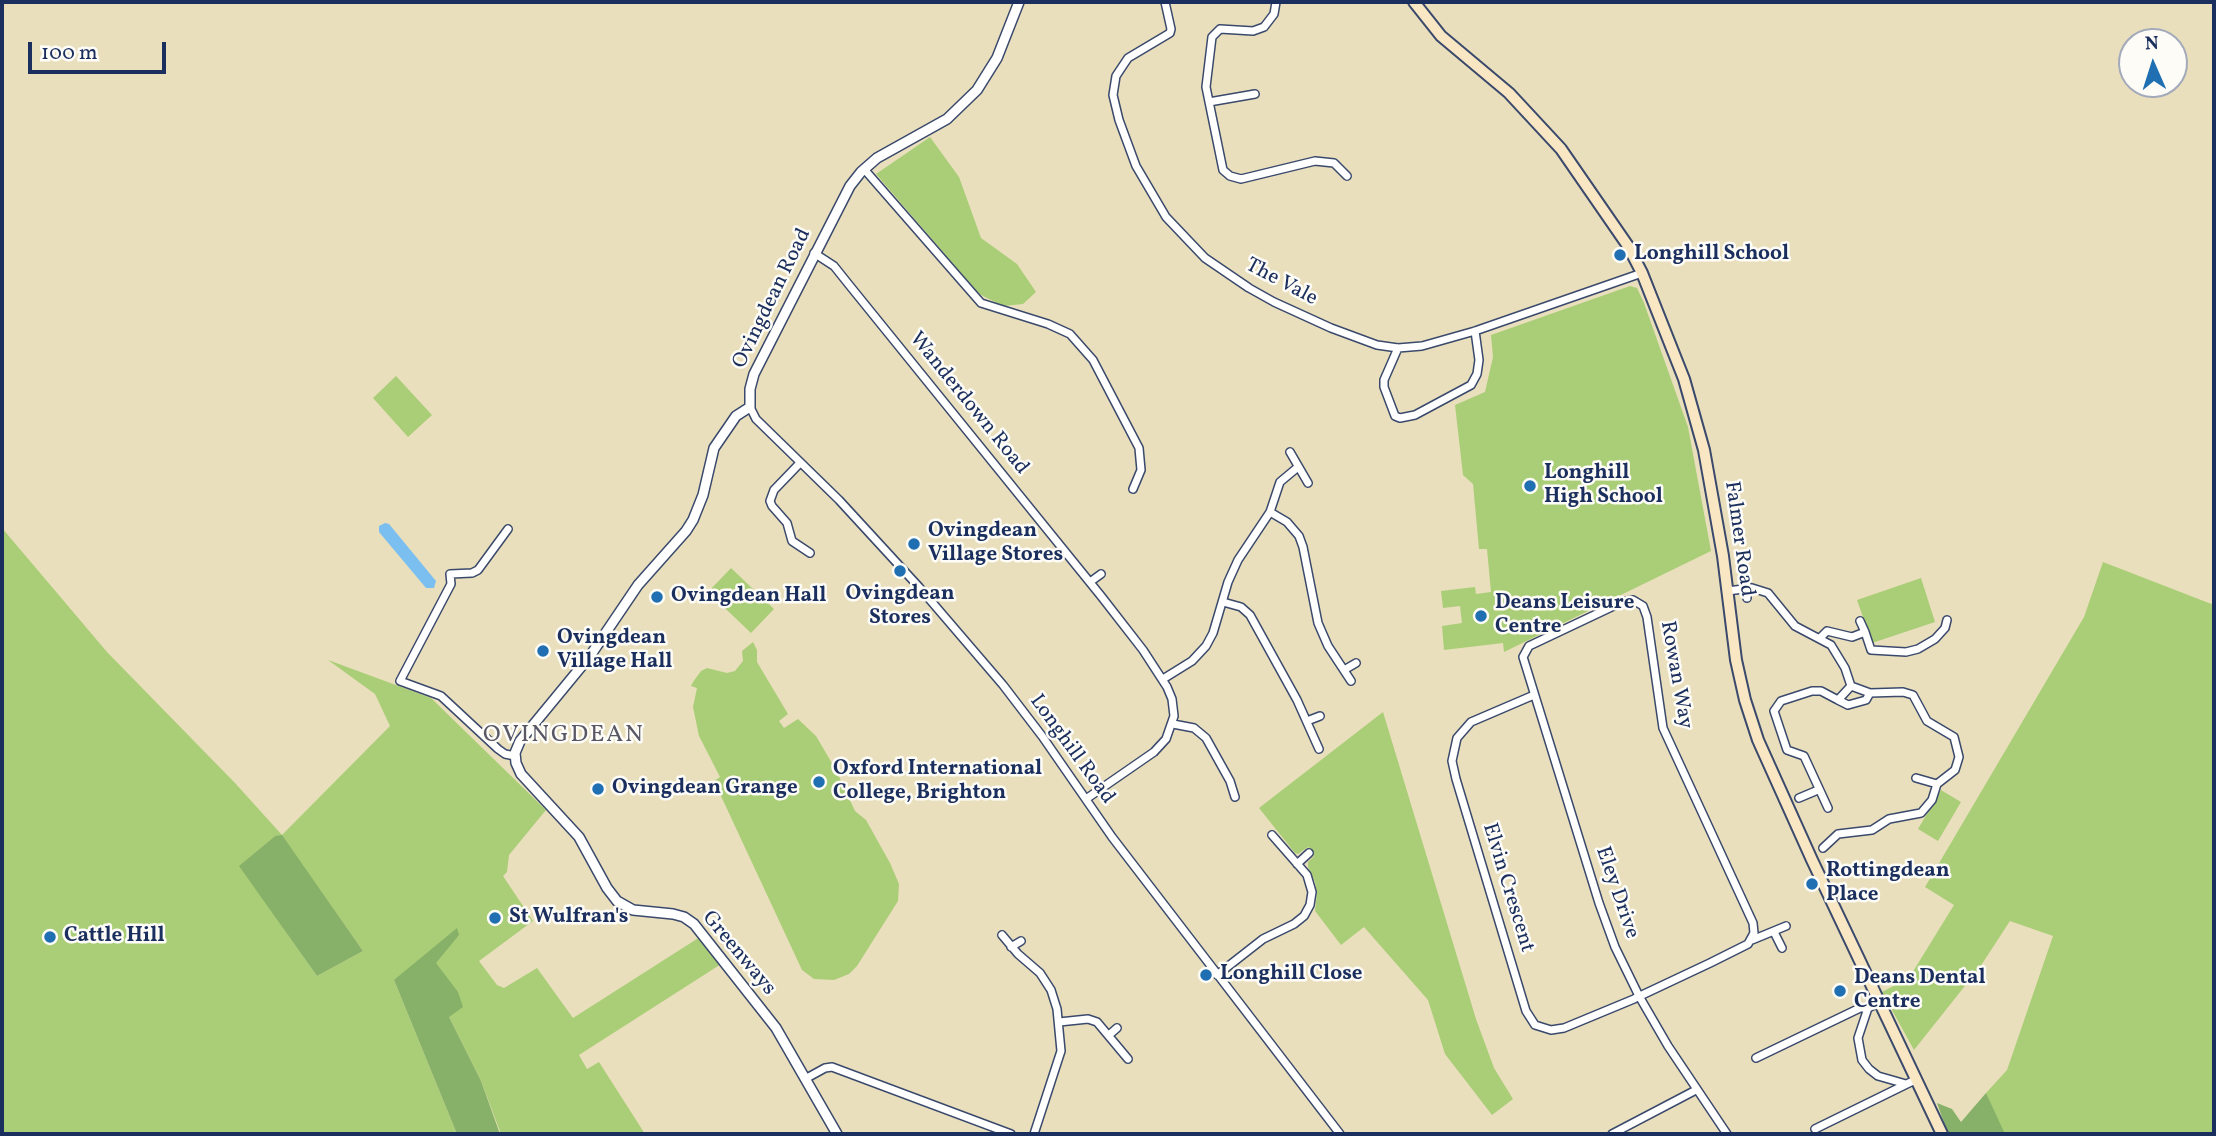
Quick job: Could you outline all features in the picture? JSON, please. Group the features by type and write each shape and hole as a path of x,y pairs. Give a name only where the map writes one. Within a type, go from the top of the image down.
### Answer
{"main road":[{"name":"Falmer Road","path":"1414,2 1441,36 1509,93 1561,149 1628,246 1642,273 1684,379 1704,450 1718,520 1736,660 1758,740 1874,1006 1942,1134"}],"street":[{"name":"Ovingdean Road","path":"750,407 750,389 754,374 850,186 864,169 886,153 947,119 977,90 997,58 1019,2"},
{"name":"The Vale","path":"1165,2 1170,33 1128,58 1120,66 1113,86 1128,148 1154,199 1193,247 1248,288 1331,328 1377,345 1398,348 1431,344 1475,331 1642,273"},
{"path":"1276,2 1274,14 1264,27 1253,31 1227,28 1214,33 1206,87 1223,170 1230,176 1241,179 1315,161 1334,163 1348,176"},
{"path":"1209,102 1255,94"},
{"path":"864,169 981,303 1048,324 1070,334 1093,360 1139,448 1140,470 1133,489"},
{"name":"Wanderdown Road","path":"814,253 838,270 1090,582 1163,680 1174,706 1173,723"},
{"path":"1398,348 1384,380 1384,387 1395,416 1400,418 1415,415 1472,384 1479,360 1475,331"},
{"path":"508,529 478,570 472,573 450,574 451,584 400,681 441,696 498,749 515,756 517,744 590,656 638,585 686,531 700,507 714,448 736,415 750,407"},
{"name":"Longhill Road","path":"750,407 756,419 839,500 948,620 1039,732 1112,837 1340,1134"},
{"path":"1290,452 1308,483"},
{"path":"800,463 774,490 770,498 772,506 786,520 792,541 810,553"},
{"path":"1163,680 1192,661 1206,646 1238,560 1270,513 1280,482 1298,467"},
{"path":"1270,513 1287,522 1299,536 1318,623 1328,646 1351,681"},
{"path":"783,546 792,541"},
{"path":"1090,582 1101,574"},
{"path":"1746,578 1747,598"},
{"path":"1727,592 1756,588 1768,593 1796,626 1820,638 1835,650 1851,686 1870,693 1908,692 1916,699 1927,721 1954,737 1959,752 1956,765 1951,774 1937,784 1927,807 1918,814 1889,819 1872,830 1838,834 1823,848"},
{"name":"Rowan Way","path":"1531,645 1627,600 1637,601 1643,606 1647,617 1663,728 1753,923 1755,930 1752,940"},
{"path":"1223,602 1241,607 1250,615 1320,749"},
{"path":"1860,621 1871,650 1906,652 1918,649 1935,639 1945,628 1947,621"},
{"path":"1820,638 1827,631 1852,637 1864,632"},
{"name":"Eley Drive","path":"1531,645 1525,649 1523,657 1599,903 1620,959 1639,996 1696,1090 1727,1134"},
{"path":"1344,670 1356,663"},
{"path":"1838,700 1851,686"},
{"path":"1828,808 1804,756 1787,750 1774,710 1781,701 1812,691 1821,691 1848,705 1866,700 1870,693"},
{"name":"Elvin Crescent","path":"1534,695 1471,722 1457,738 1452,757 1456,779 1527,1014 1538,1027 1554,1030 1639,996"},
{"path":"1307,721 1320,716"},
{"path":"1086,799 1158,749 1168,737 1173,723 1194,728 1206,738 1230,781 1235,797"},
{"name":"Greenways","path":"515,756 525,779 579,837 601,880 617,901 633,910 684,916 694,924 771,1021 837,1134"},
{"path":"1916,778 1937,784"},
{"path":"1799,798 1818,790"},
{"path":"1217,975 1264,939 1294,924 1308,910 1312,896 1307,876 1272,835"},
{"path":"1297,864 1309,853"},
{"path":"1639,996 1786,926"},
{"path":"1774,932 1782,948"},
{"path":"1002,935 1040,973 1055,1000 1059,1022 1061,1051 1034,1134"},
{"path":"1012,947 1021,941"},
{"path":"1756,1058 1860,1008 1874,1006"},
{"path":"1874,1006 1858,1038 1862,1059 1878,1076 1912,1081"},
{"path":"1059,1022 1093,1020 1100,1024 1128,1059"},
{"path":"1109,1035 1117,1028"},
{"path":"805,1079 832,1067 1011,1134"},
{"path":"1815,1129 1912,1081"},
{"path":"1612,1134 1696,1090"}],"green space":[{"path":"930,137 959,177 981,238 1017,264 1036,292 1023,304 1003,306 979,294 876,174"},
{"name":"Longhill High School","path":"1630,286 1637,288 1644,303 1688,427 1711,551 1504,652 1503,643 1444,650 1442,626 1462,623 1460,606 1443,608 1441,591 1475,587 1476,594 1491,592 1487,549 1479,549 1473,484 1463,475 1455,405 1485,392 1493,357 1491,335"},
{"path":"396,376 432,415 408,437 373,398"},
{"path":"2,528 107,652 282,835 390,726 375,694 328,660 431,698 546,810 509,855 507,872 503,876 533,921 479,961 497,985 504,988 537,968 573,1018 700,937 721,963 579,1055 587,1069 599,1062 645,1134 501,1134 481,1081 449,1017 394,980 457,1134 2,1134","holes":["275,836 282,836 363,951 317,976 240,866"]},
{"path":"2103,562 2214,605 2214,1134 2003,1134 1986,1093 2007,1070 2053,936 2010,921 1980,967 1914,1050 1882,992 1909,978 1954,905 1925,887 2084,617"},
{"path":"731,568 774,609 751,633 708,592"},
{"path":"1921,578 1935,622 1872,643 1857,600"},
{"path":"753,642 757,650 757,662 788,714 779,721 784,728 798,719 816,736 855,811 866,820 899,884 898,901 857,966 849,974 834,980 814,979 802,970 714,781 720,777 699,736 693,707 697,688 691,686 693,682 701,671 707,668 727,673 735,671 743,661 742,651"},
{"path":"1383,712 1476,1019 1494,1068 1513,1099 1492,1115 1445,1054 1428,1000 1364,927 1341,945 1315,911 1317,893 1308,867 1308,862 1314,856 1308,847 1298,854 1295,853 1259,808"},
{"path":"1941,790 1961,802 1938,841 1918,829"},
{"path":"282,835 363,951 317,976 239,866 275,836"},
{"path":"457,928 459,935 436,963 458,992 463,1007 449,1017 481,1081 500,1134 457,1134 394,980"},
{"path":"1986,1093 2005,1134 1948,1134 1937,1103 1952,1109 1961,1122"}],"water":[{"path":"389,524 436,581 434,588 426,588 379,532 379,526"}],"place":[{"name":"Longhill School","path":"1620,255"},
{"name":"Longhill High School","path":"1530,486"},
{"name":"Ovingdean Village Stores","path":"914,544"},
{"name":"Ovingdean Stores","path":"900,571"},
{"name":"Ovingdean Hall","path":"657,597"},
{"name":"Deans Leisure Centre","path":"1481,616"},
{"name":"Ovingdean Village Hall","path":"543,651"},
{"name":"Oxford International College, Brighton","path":"819,782"},
{"name":"Ovingdean Grange","path":"598,789"},
{"name":"Rottingdean Place","path":"1812,884"},
{"name":"St Wulfran's","path":"495,918"},
{"name":"Cattle Hill","path":"50,937"},
{"name":"Longhill Close","path":"1206,975"},
{"name":"Deans Dental Centre","path":"1840,991"}],"district":[{"name":"OVINGDEAN","path":"564,737"}]}
